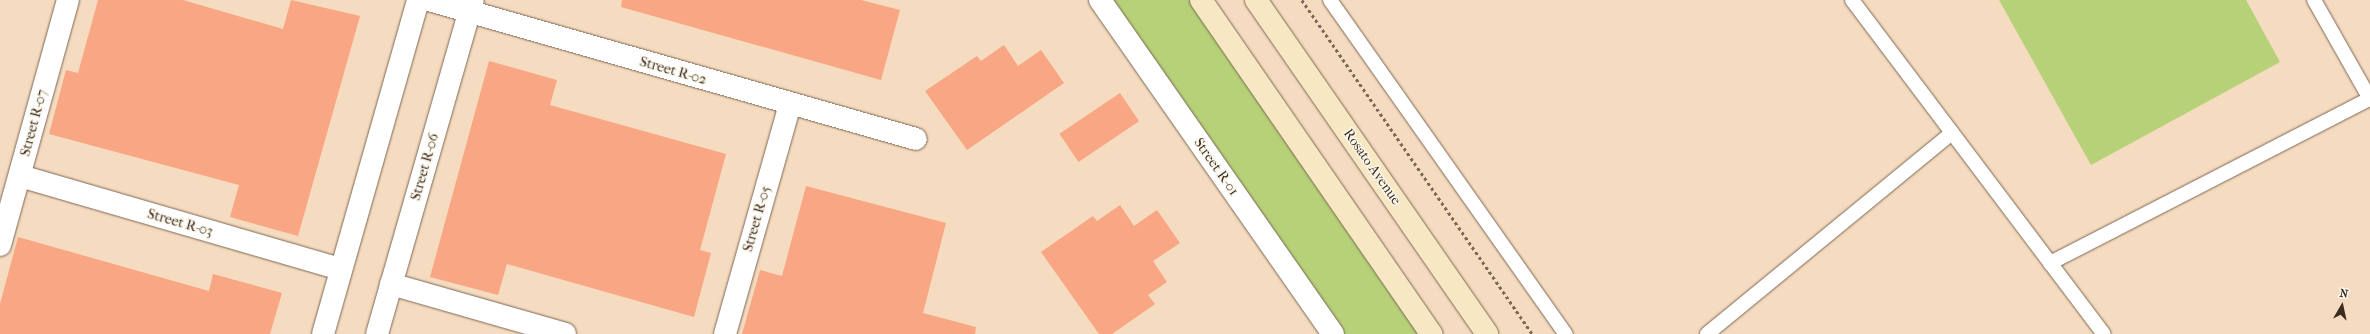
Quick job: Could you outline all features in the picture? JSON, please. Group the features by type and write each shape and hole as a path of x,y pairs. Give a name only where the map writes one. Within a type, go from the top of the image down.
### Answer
{"street":[{"name":"Street R-07","path":"0,245 68,0"},
{"path":"323,334 418,0"},
{"name":"Street R-02","path":"429,0 471,6 790,105 916,139"},
{"name":"Street R-01","path":"1100,0 1333,334"},
{"path":"1201,0 1431,334"},
{"name":"Rosato Avenue","path":"1256,0 1487,334"},
{"name":"Street R-06","path":"377,334 471,6"},
{"name":"Street R-05","path":"724,334 790,105"},
{"name":"Street R-03","path":"20,176 341,269"},
{"path":"391,284 565,334"}],"lane":[{"path":"1330,0 1566,334"},
{"path":"1852,0 2104,334"},
{"path":"2050,263 2369,99 2314,0"},
{"path":"1707,334 1952,133"}],"path":[{"path":"1302,0 1532,334"}],"green space":[{"path":"1100,0 1201,0 1431,334 1333,334"},
{"path":"1999,0 2246,0 2280,62 2091,165"}],"building":[{"path":"98,0 183,0 283,29 291,0 360,16 298,236 230,217 239,185 49,134 66,70 78,73"},
{"path":"622,0 861,0 900,10 881,80 621,7"},
{"path":"1004,45 1018,66 1041,50 1064,83 967,150 925,91 977,56 981,61"},
{"path":"489,61 557,80 550,105 726,154 700,250 711,253 694,317 507,264 498,295 430,277"},
{"path":"1120,93 1139,121 1078,162 1059,134"},
{"path":"806,186 946,223 923,313 976,327 975,334 742,334 760,270 782,276"},
{"path":"1120,205 1134,226 1157,210 1180,243 1153,261 1167,282 1148,295 1155,304 1112,334 1099,334 1041,252 1093,216 1097,221"},
{"path":"18,237 209,291 213,274 282,293 270,334 0,334 0,304"}]}
